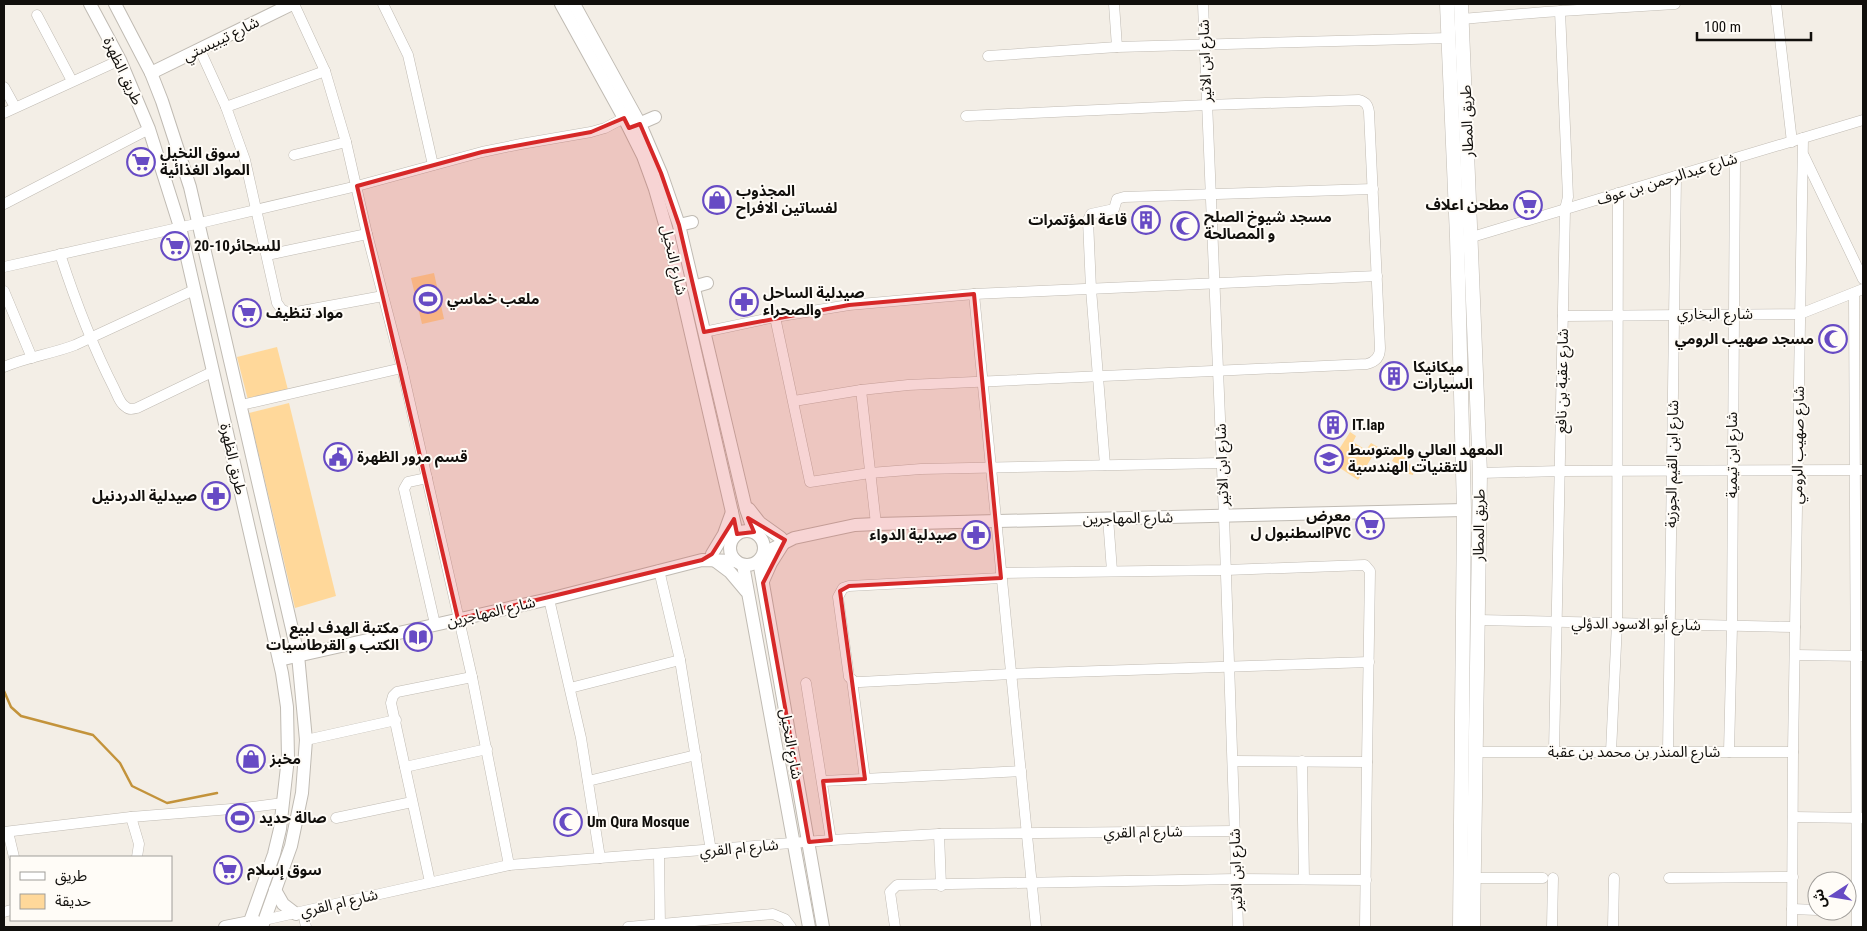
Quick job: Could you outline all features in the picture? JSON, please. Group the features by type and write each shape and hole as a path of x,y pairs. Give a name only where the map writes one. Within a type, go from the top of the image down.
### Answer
{"highway":[{"name":"طريق المطار","path":"1447,4 1457,237 1464,510 1460,927"},
{"name":"طريق المطار","path":"1461,4 1472,238 1480,473 1473,927"}],"main road":[{"name":"طريق الظهرة","path":"90,4 120,60 149,129 180,227 279,660 288,725 288,758 280,829 274,854 248,925"},
{"name":"طريق الظهرة","path":"115,4 151,73 174,138 200,223 298,655 306,740 303,784 291,846 263,924"},
{"name":"شارع تيبيستي","path":"151,73 293,4"},
{"name":"شارع النخيل","path":"561,4 661,173 679,225 744,501 757,535"},
{"name":"شارع النخيل","path":"574,4 631,123 664,216 732,511 734,538"},
{"path":"631,123 655,117"},
{"path":"679,225 692,222"},
{"path":"693,287 707,283"},
{"path":"744,501 760,523 786,540 771,563 763,583"},
{"name":"شارع المهاجرين","path":"761,557 786,540 841,528 876,524 1464,510"},
{"path":"732,511 724,534 709,558 730,572 748,594"},
{"path":"745,531 757,535 764,548 761,557 754,564 740,563 731,553 734,538 745,531"},
{"name":"شارع المهاجرين","path":"757,535 786,540"},
{"name":"شارع المهاجرين","path":"709,558 734,538"},
{"name":"شارع النخيل","path":"761,557 763,583 823,927"},
{"name":"شارع المهاجرين","path":"279,660 549,599 709,558 740,563"},
{"name":"شارع النخيل","path":"740,563 748,594 809,927"},
{"path":"275,890 283,904 299,913"},
{"name":"شارع ام القري","path":"225,927 263,924"}],"street":[{"path":"293,4 325,71 346,142 367,234 402,368 472,677 509,865"},
{"path":"383,4 408,55 433,165"},
{"path":"1114,4 1117,48"},
{"name":"شارع ابن الاثير","path":"1203,4 1219,371 1238,927"},
{"path":"1462,19 1545,8 1560,11 1612,5 1675,4"},
{"path":"1776,4 1792,142"},
{"name":"شارع عقبة بن نافع","path":"1554,752 1563,316 1568,197 1560,11"},
{"path":"37,15 72,81"},
{"path":"988,56 1205,44 1449,38"},
{"path":"200,50 226,106 245,160 277,303 282,310 287,312 383,296"},
{"path":"4,113 120,60"},
{"path":"226,106 325,71"},
{"path":"4,87 15,107"},
{"path":"794,401 861,390 908,385 1367,364 1374,362 1380,352 1369,112 1364,101 1207,105 966,116"},
{"name":"شارع عبدالرحمن بن عوف","path":"1472,238 1863,120"},
{"path":"4,267 357,186 433,165 522,144 631,123"},
{"path":"4,204 149,129"},
{"name":"شارع صهيب الرومي","path":"1793,817 1803,138"},
{"path":"294,155 346,142"},
{"path":"1803,155 1863,279"},
{"name":"شارع ابن تيمية","path":"1729,752 1732,626 1735,158"},
{"name":"شارع ابن القيم الجوزية","path":"1668,752 1676,176"},
{"path":"1105,465 1091,289 1088,220 1091,214 1114,209 1117,199 1120,197 1373,189"},
{"path":"1611,752 1617,623 1618,193"},
{"path":"267,255 367,234"},
{"path":"60,254 90,338 122,404 129,409 137,408 212,372"},
{"path":"704,332 775,317 849,305 974,294 1376,276"},
{"path":"4,368 32,358 55,353 194,290"},
{"path":"4,291 32,358"},
{"path":"1857,888 1860,818 1859,291"},
{"name":"شارع البخاري","path":"1563,316 1800,314 1859,291"},
{"path":"974,294 1036,927"},
{"path":"775,317 810,482 870,473 921,469 1222,462"},
{"path":"241,405 402,368"},
{"path":"861,390 876,524"},
{"path":"1480,473 1859,470"},
{"path":"427,478 408,482 404,490 435,624"},
{"path":"1108,518 1112,571"},
{"path":"865,779 852,680 848,673 838,600 843,588 849,586 1001,576 1365,564 1370,571 1365,927"},
{"path":"659,570 680,660 712,850"},
{"path":"549,599 570,688 588,781 600,858"},
{"name":"شارع أبو الاسود الدؤلي","path":"1478,620 1795,627"},
{"path":"1795,655 1860,656"},
{"path":"570,688 680,660"},
{"path":"852,680 860,682 1011,674 1369,662"},
{"path":"430,882 391,701 397,692 472,677"},
{"path":"806,683 831,840"},
{"path":"306,740 396,720"},
{"path":"405,767 487,749"},
{"name":"شارع المنذر بن محمد بن عقبة","path":"1475,752 1793,752"},
{"path":"588,781 696,755"},
{"path":"1233,761 1367,762"},
{"path":"1302,761 1304,878"},
{"path":"823,781 1021,770"},
{"path":"336,818 412,802"},
{"path":"14,856 6,832 131,816 244,808 283,803"},
{"path":"131,816 139,844 138,856"},
{"path":"1792,927 1793,817 1860,818"},
{"name":"شارع ام القري","path":"263,924 299,913 509,865 659,855 831,840 939,834 1235,831"},
{"path":"939,834 941,886"},
{"path":"659,855 660,926"},
{"path":"1669,878 1793,877"},
{"path":"895,927 890,896 892,889 897,885 941,886 1304,878 1366,880"},
{"path":"1474,878 1548,878 1552,927"},
{"path":"1613,927 1614,878"},
{"path":"1792,909 1807,910"},
{"path":"299,913 306,927"},
{"path":"628,927 660,926 773,914 785,919 791,927"}],"highlighted area":[{"path":"624,118 629,128 640,124 661,173 679,225 704,332 849,305 974,294 1001,578 849,586 840,591 865,779 823,781 831,840 809,842 763,583 785,540 748,518 754,532 737,534 734,519 712,554 702,560 458,619 357,186 482,152 591,132"}],"green space":[{"name":"ملعب خماسي","path":"434,273 444,319 422,324 411,278"},
{"path":"277,347 288,390 248,400 237,357"},
{"path":"289,403 336,596 295,608 249,413"},
{"path":"1350,432 1356,436 1353,442 1366,450 1371,443 1378,447 1358,480 1331,462"},
{"path":"1403,442 1405,463 1415,466 1413,475 1397,471 1398,464 1392,461"}],"waterway":[{"path":"4,691 11,707 21,716 93,735 120,763 132,786 167,803 217,793"}],"place":[{"name":"سوق النخيل المواد الغذائية","path":"141,162"},
{"name":"المجذوب لفساتين الافراح","path":"717,200"},
{"name":"مطحن اعلاف","path":"1528,205"},
{"name":"قاعة المؤتمرات","path":"1146,220"},
{"name":"مسجد شيوخ الصلح و المصالحة","path":"1185,226"},
{"name":"20-10للسجائر","path":"175,246"},
{"name":"ملعب خماسي","path":"428,299"},
{"name":"صيدلية الساحل والصحراء","path":"744,302"},
{"name":"مواد تنظيف","path":"247,313"},
{"name":"مسجد صهيب الرومي","path":"1833,339"},
{"name":"ميكانيكا السيارات","path":"1394,376"},
{"name":"IT.lap","path":"1333,425"},
{"name":"قسم مرور الظهرة","path":"338,457"},
{"name":"المعهد العالي والمتوسط للتقنيات الهندسية","path":"1329,459"},
{"name":"صيدلية الدردنيل","path":"216,496"},
{"name":"معرض اسطنبول لPVC","path":"1370,525"},
{"name":"صيدلية الدواء","path":"976,535"},
{"name":"مكتبة الهدف لبيع الكتب و القرطاسيات","path":"418,637"},
{"name":"مخبز","path":"251,759"},
{"name":"صالة حديد","path":"240,818"},
{"name":"Um Qura Mosque","path":"568,822"},
{"name":"سوق إسلام","path":"228,870"}]}
